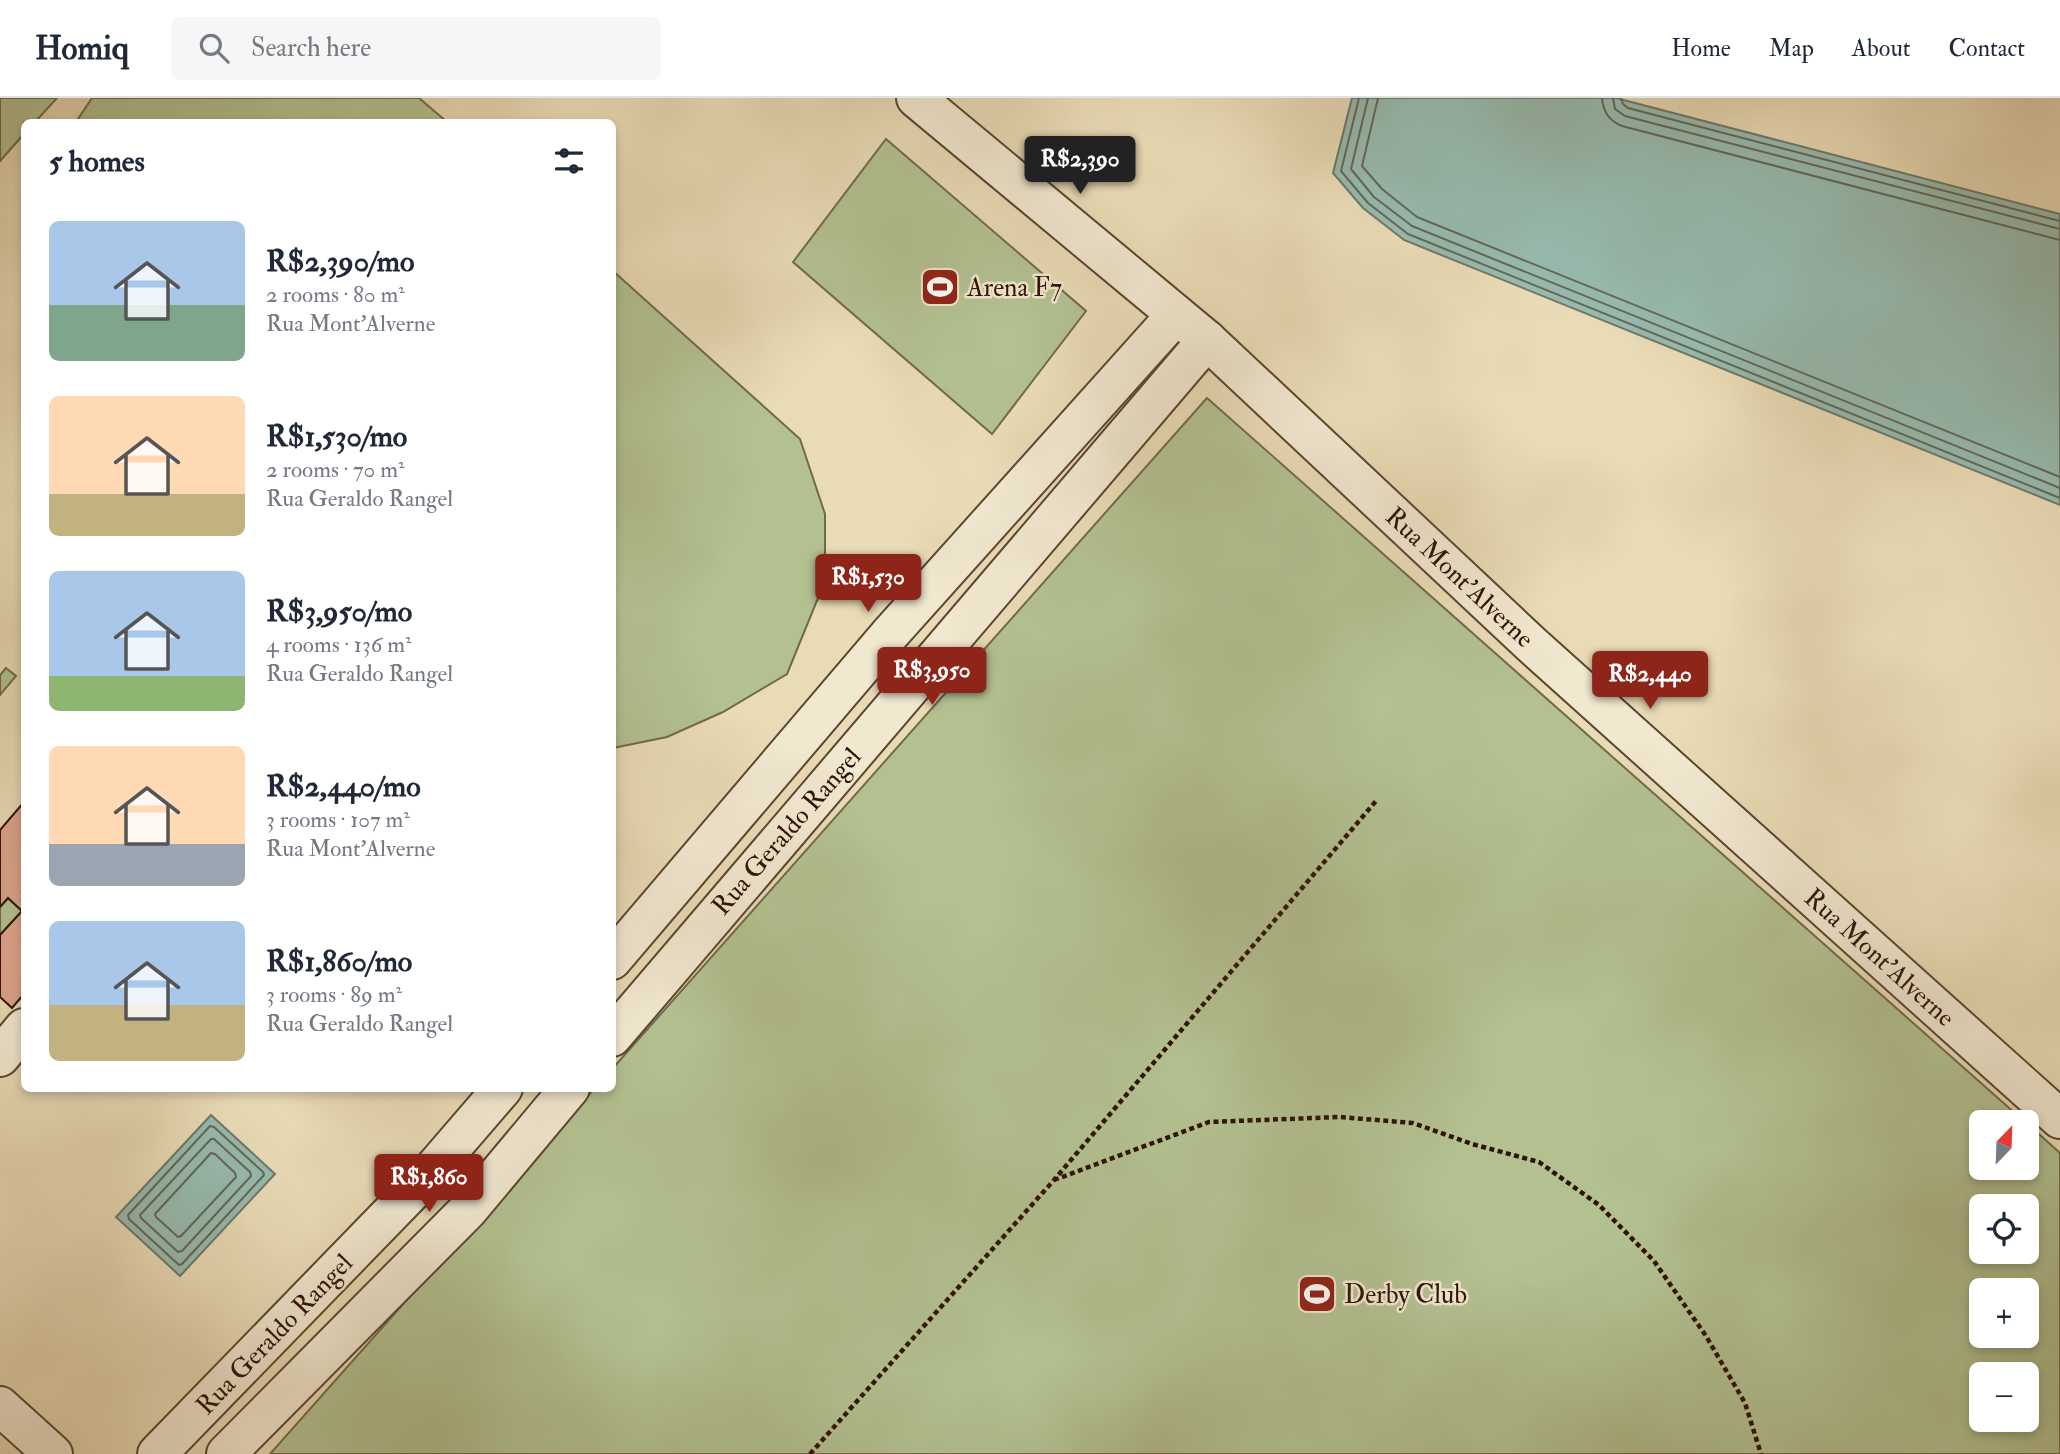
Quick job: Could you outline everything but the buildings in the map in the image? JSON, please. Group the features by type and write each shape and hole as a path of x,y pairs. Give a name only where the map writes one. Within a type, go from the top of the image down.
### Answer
{"street":[{"name":"Rua Mont'Alverne","path":"916,98 1207,340 1541,654 2060,1119"},
{"name":"Rua Geraldo Rangel","path":"616,955 888,636 1176,315"},
{"name":"Rua Geraldo Rangel","path":"616,1032 1207,340"},
{"path":"888,636 925,669"},
{"path":"654,911 689,945"},
{"path":"0,1056 21,1032"},
{"name":"Rua Geraldo Rangel","path":"157,1454 429,1174 500,1092"},
{"name":"Rua Geraldo Rangel","path":"226,1454 468,1210 566,1092"},
{"path":"429,1174 468,1210"},
{"path":"0,1406 53,1454"}],"path":[{"path":"810,1454 1054,1180 1376,801"},
{"path":"1054,1180 1209,1122 1340,1117 1413,1123 1472,1144 1539,1162 1600,1205 1654,1261 1706,1336 1745,1403 1761,1454"}],"green space":[{"path":"0,98 57,98 38,119 21,119 21,137 0,161"},
{"path":"92,98 419,98 444,119 78,119"},
{"name":"Arena F7","path":"886,139 1086,311 992,434 793,262"},
{"path":"616,274 800,439 825,514 825,581 787,674 723,712 667,737 616,747"},
{"path":"1207,398 2011,1110 1969,1110 1969,1180 2039,1180 2039,1134 2060,1153 2060,1454 270,1454 591,1092 616,1092 616,1065"},
{"path":"6,668 16,676 0,695 0,675"},
{"path":"8,898 21,912 0,935 0,907"}],"water":[{"path":"1352,98 1616,98 2060,214 2060,505 1404,240 1363,208 1333,173"},
{"path":"211,1115 275,1174 180,1276 116,1217"}],"place":[{"name":"Arena F7","path":"940,287"},
{"name":"Derby Club","path":"1317,1294"}]}
